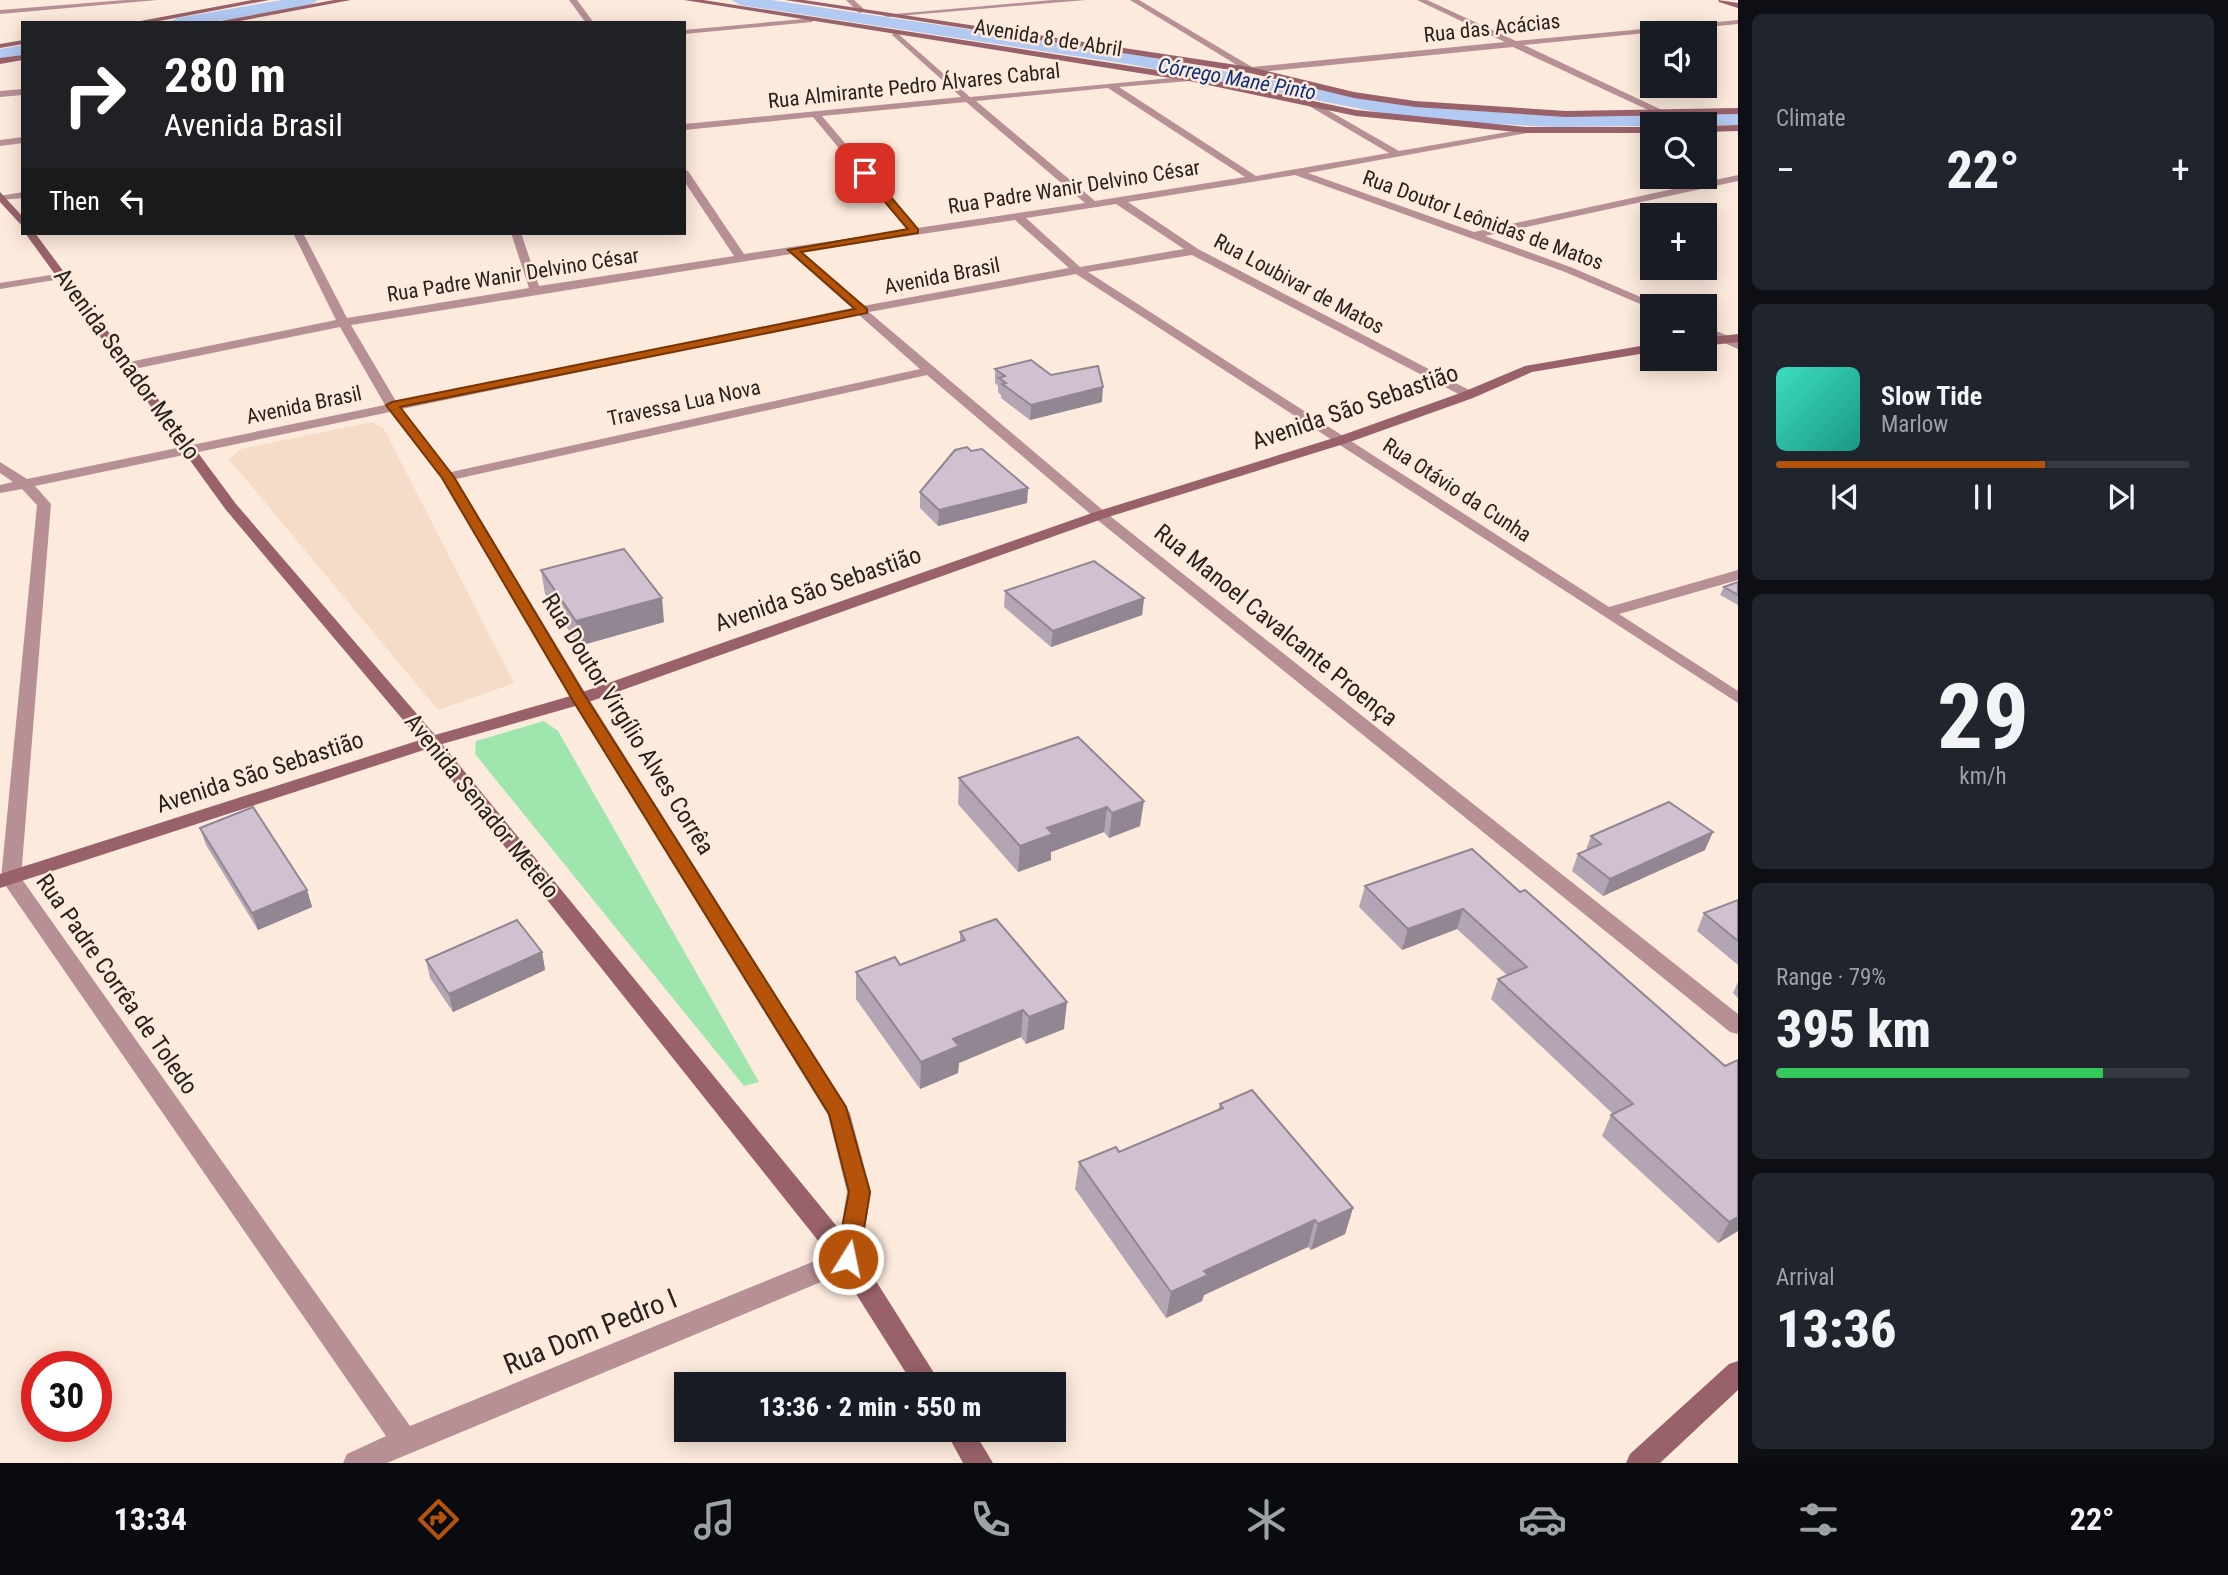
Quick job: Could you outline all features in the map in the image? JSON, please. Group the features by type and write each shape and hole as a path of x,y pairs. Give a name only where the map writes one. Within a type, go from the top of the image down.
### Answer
{"main road":[{"path":"145,21 265,0"},
{"path":"226,21 347,0"},
{"name":"Avenida 8 de Abril","path":"688,0 895,33 1089,59 1312,104 1402,119 1527,130 1640,130"},
{"name":"Avenida 8 de Abril","path":"789,0 1250,70 1354,95 1428,105 1532,113 1640,113"},
{"path":"1721,0 1738,6"},
{"path":"0,46 21,42"},
{"path":"1089,59 1103,49"},
{"path":"0,61 21,57"},
{"name":"Avenida 8 de Abril","path":"1700,112 1738,111"},
{"path":"1717,129 1738,128"},
{"path":"1,196 21,221"},
{"name":"Avenida Senador Metelo","path":"32,235 231,507 431,742 848,1259 920,1372"},
{"path":"1717,342 1735,341"},
{"name":"Avenida São Sebastião","path":"6,880 431,742 580,699 1100,515 1342,439 1468,395 1529,369 1640,350"},
{"path":"1640,1463 1738,1373"},
{"path":"966,1442 979,1463"}],"street":[{"path":"1,12 7,0"},
{"path":"1,12 154,0"},
{"path":"573,0 589,21"},
{"path":"850,0 862,11"},
{"path":"887,15 1082,0"},
{"path":"1134,0 1250,70"},
{"path":"1421,0 1659,112"},
{"path":"686,32 812,20"},
{"name":"Rua das Acácias","path":"1250,70 1738,22"},
{"path":"895,33 968,100 1091,203"},
{"name":"Rua Almirante Pedro Álvares Cabral","path":"686,127 1189,78"},
{"path":"1109,86 1254,179"},
{"path":"0,94 21,92"},
{"path":"1312,104 1399,155"},
{"path":"816,115 914,231"},
{"name":"Rua Padre Wanir Delvino César","path":"129,366 343,322 914,231 1018,217 1091,203 1298,173 1527,130"},
{"path":"0,143 21,140"},
{"name":"Rua Doutor Leônidas de Matos","path":"1298,173 1569,270 1640,300"},
{"path":"686,176 741,258"},
{"path":"1475,235 1738,178"},
{"path":"1,196 21,195"},
{"name":"Rua Loubivar de Matos","path":"1117,200 1194,251 1468,395"},
{"name":"Rua Otávio da Cunha","path":"1018,217 1076,269 1738,698"},
{"name":"Rua Doutor Virgílio Alves Corrêa","path":"299,235 343,322 392,405 448,477 580,699 839,1112 859,1192 848,1259"},
{"path":"517,235 535,290"},
{"name":"Rua Manoel Cavalcante Proença","path":"793,250 929,371 1100,515 1738,1026"},
{"name":"Avenida Brasil","path":"0,489 392,405 863,311 1076,269 1194,251"},
{"path":"0,286 63,276"},
{"path":"1717,334 1735,341"},
{"name":"Travessa Lua Nova","path":"448,477 929,371"},
{"name":"Rua Padre Corrêa de Toledo","path":"0,466 25,484 44,504 6,880 405,1441"},
{"path":"1606,614 1738,575"},
{"name":"Rua Dom Pedro I","path":"357,1463 848,1259"}],"shaded area":[{"path":"372,422 384,429 514,683 438,710 229,459 241,449"}],"green space":[{"path":"544,721 558,731 759,1082 744,1086 475,754 476,741"}],"building":[{"path":"1031,360 1051,375 1098,366 1103,387 1031,405 1002,384 1006,383 999,378 1005,376 995,369"},
{"path":"967,447 971,451 982,449 1028,488 939,510 920,492 955,450"},
{"path":"624,549 662,598 576,621 541,570"},
{"path":"1094,561 1144,598 1053,631 1005,591"},
{"path":"1738,582 1738,595 1724,587"},
{"path":"1078,737 1144,801 1112,813 1107,807 1047,828 1053,834 1020,846 959,778"},
{"path":"1669,802 1713,832 1610,879 1578,854 1601,844 1591,836"},
{"path":"253,807 307,890 252,913 200,828"},
{"path":"1472,849 1520,892 1525,890 1725,1066 1738,1060 1738,1217 1729,1222 1611,1115 1633,1104 1498,979 1527,967 1463,909 1408,929 1365,886"},
{"path":"1738,900 1738,941 1704,913"},
{"path":"996,919 1067,1002 1029,1017 1023,1010 953,1039 959,1046 921,1062 856,972 895,957 900,965 965,940 960,932"},
{"path":"517,920 542,952 449,994 426,960"},
{"path":"1252,1090 1353,1208 1318,1224 1315,1220 1204,1271 1208,1275 1171,1292 1079,1162 1116,1147 1119,1152 1223,1108 1220,1104"}],"waterway":[{"name":"Córrego Mané Pinto","path":"189,21 310,0"},
{"name":"Córrego Mané Pinto","path":"740,0 1128,59 1377,106 1443,115 1553,121 1738,119"},
{"name":"Córrego Mané Pinto","path":"0,54 21,50"}],"route":[{"path":"848,1259 859,1192 839,1112 580,699 448,477 392,405 863,311 793,250 914,231 865,173"}]}
